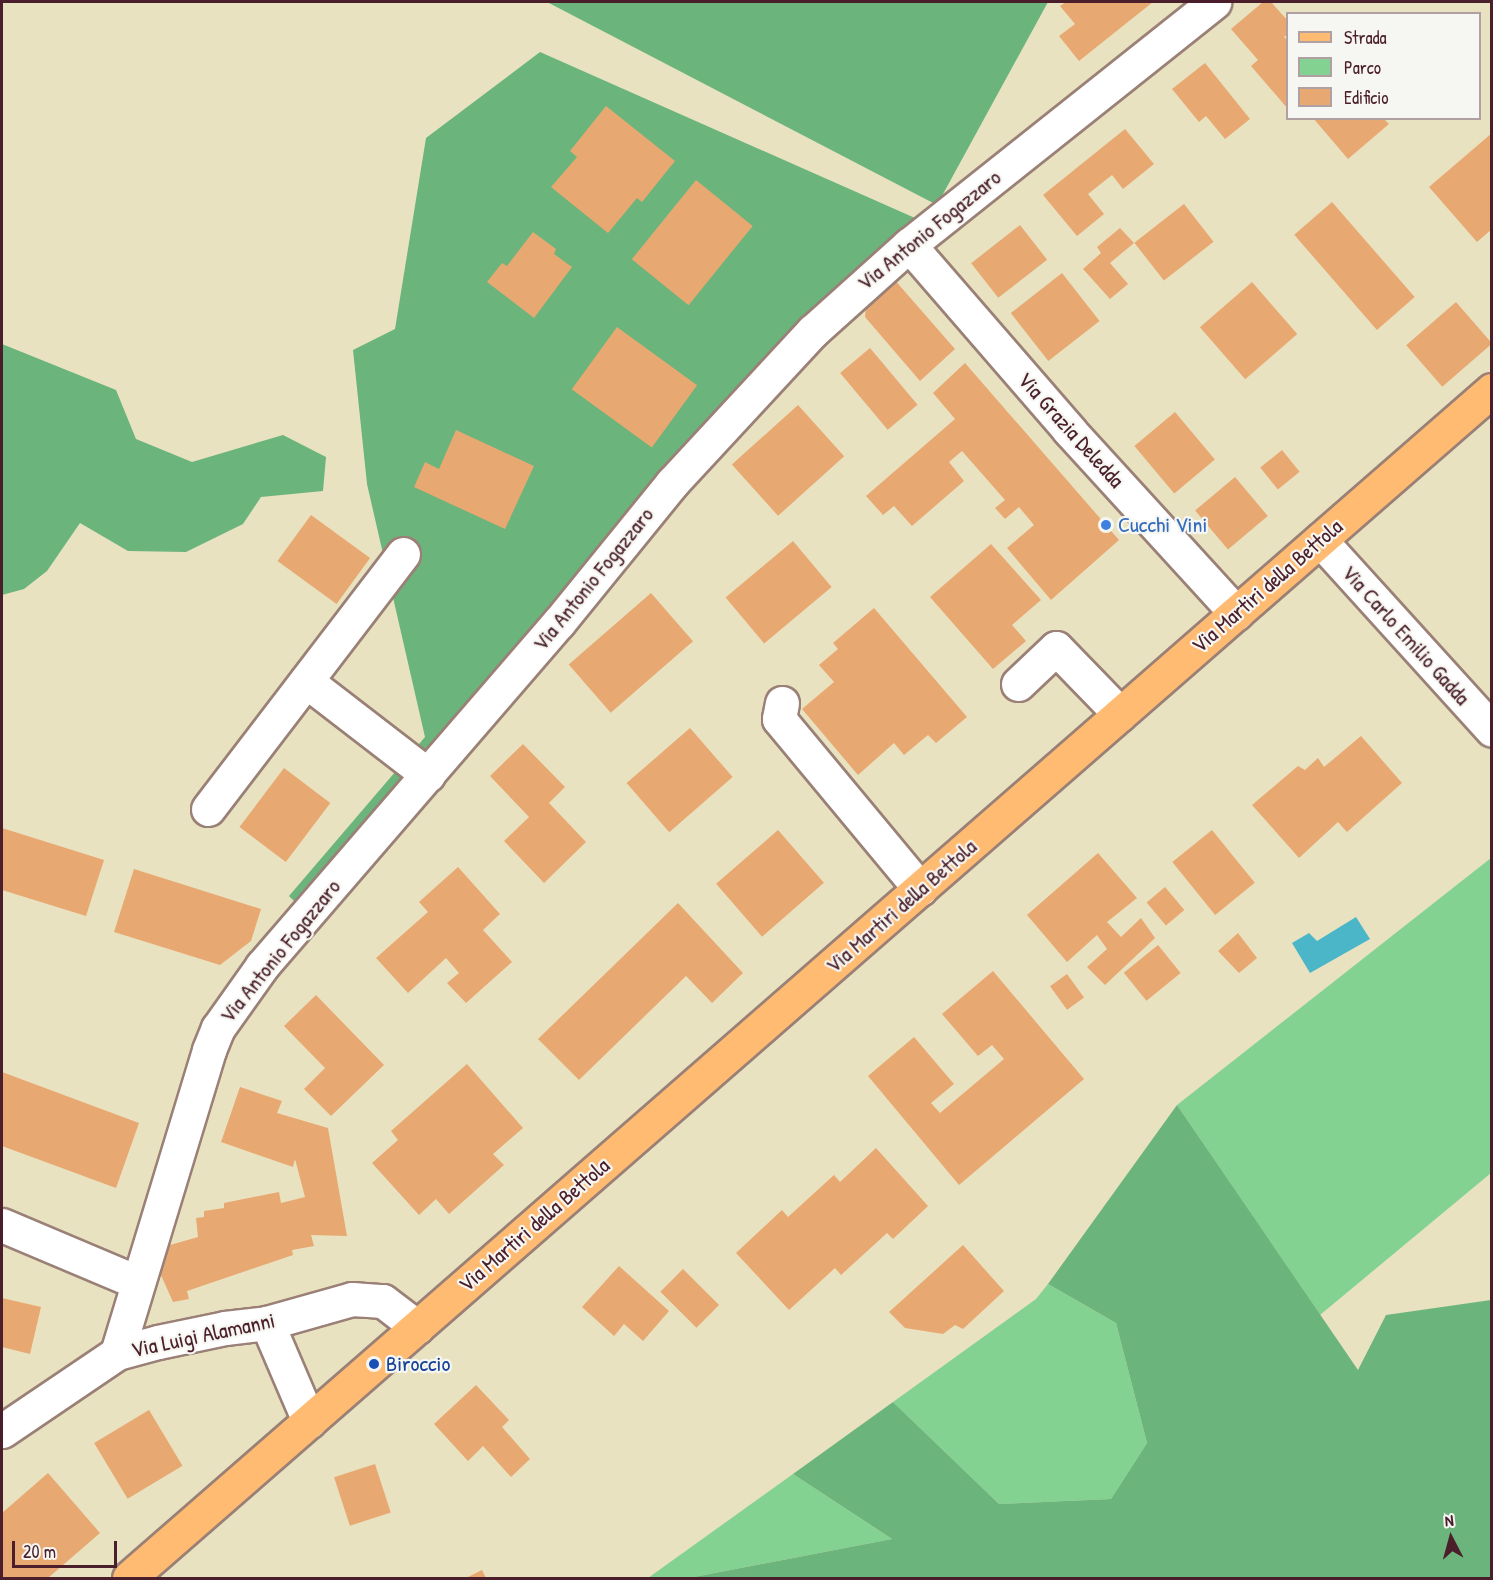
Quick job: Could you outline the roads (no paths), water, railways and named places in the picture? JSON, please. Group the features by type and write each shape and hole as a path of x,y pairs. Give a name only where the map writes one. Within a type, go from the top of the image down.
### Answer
{"main road":[{"name":"Via Martiri della Bettola","path":"129,1578 1491,390"}],"street":[{"name":"Via Antonio Fogazzaro","path":"117,1353 137,1282 218,1028 262,966 559,622 672,483 813,330 909,245 1214,2"},
{"name":"Via Grazia Deledda","path":"909,245 1069,430 1236,613"},
{"name":"Via Carlo Emilio Gadda","path":"1320,540 1491,730"},
{"path":"208,809 403,554"},
{"path":"1018,684 1056,648 1120,714"},
{"path":"306,681 428,775"},
{"path":"782,702 780,718 920,889"},
{"path":"2,1225 137,1282"},
{"name":"Via Luigi Alamanni","path":"2,1431 117,1353 225,1328 267,1323 352,1299 383,1301 417,1327"},
{"path":"267,1323 309,1421"}],"water":[{"path":"1356,917 1370,939 1310,973 1292,943 1309,933 1317,941"}],"place":[{"name":"Cucchi Vini","path":"1106,525"},
{"name":"Biroccio","path":"374,1364"}]}
